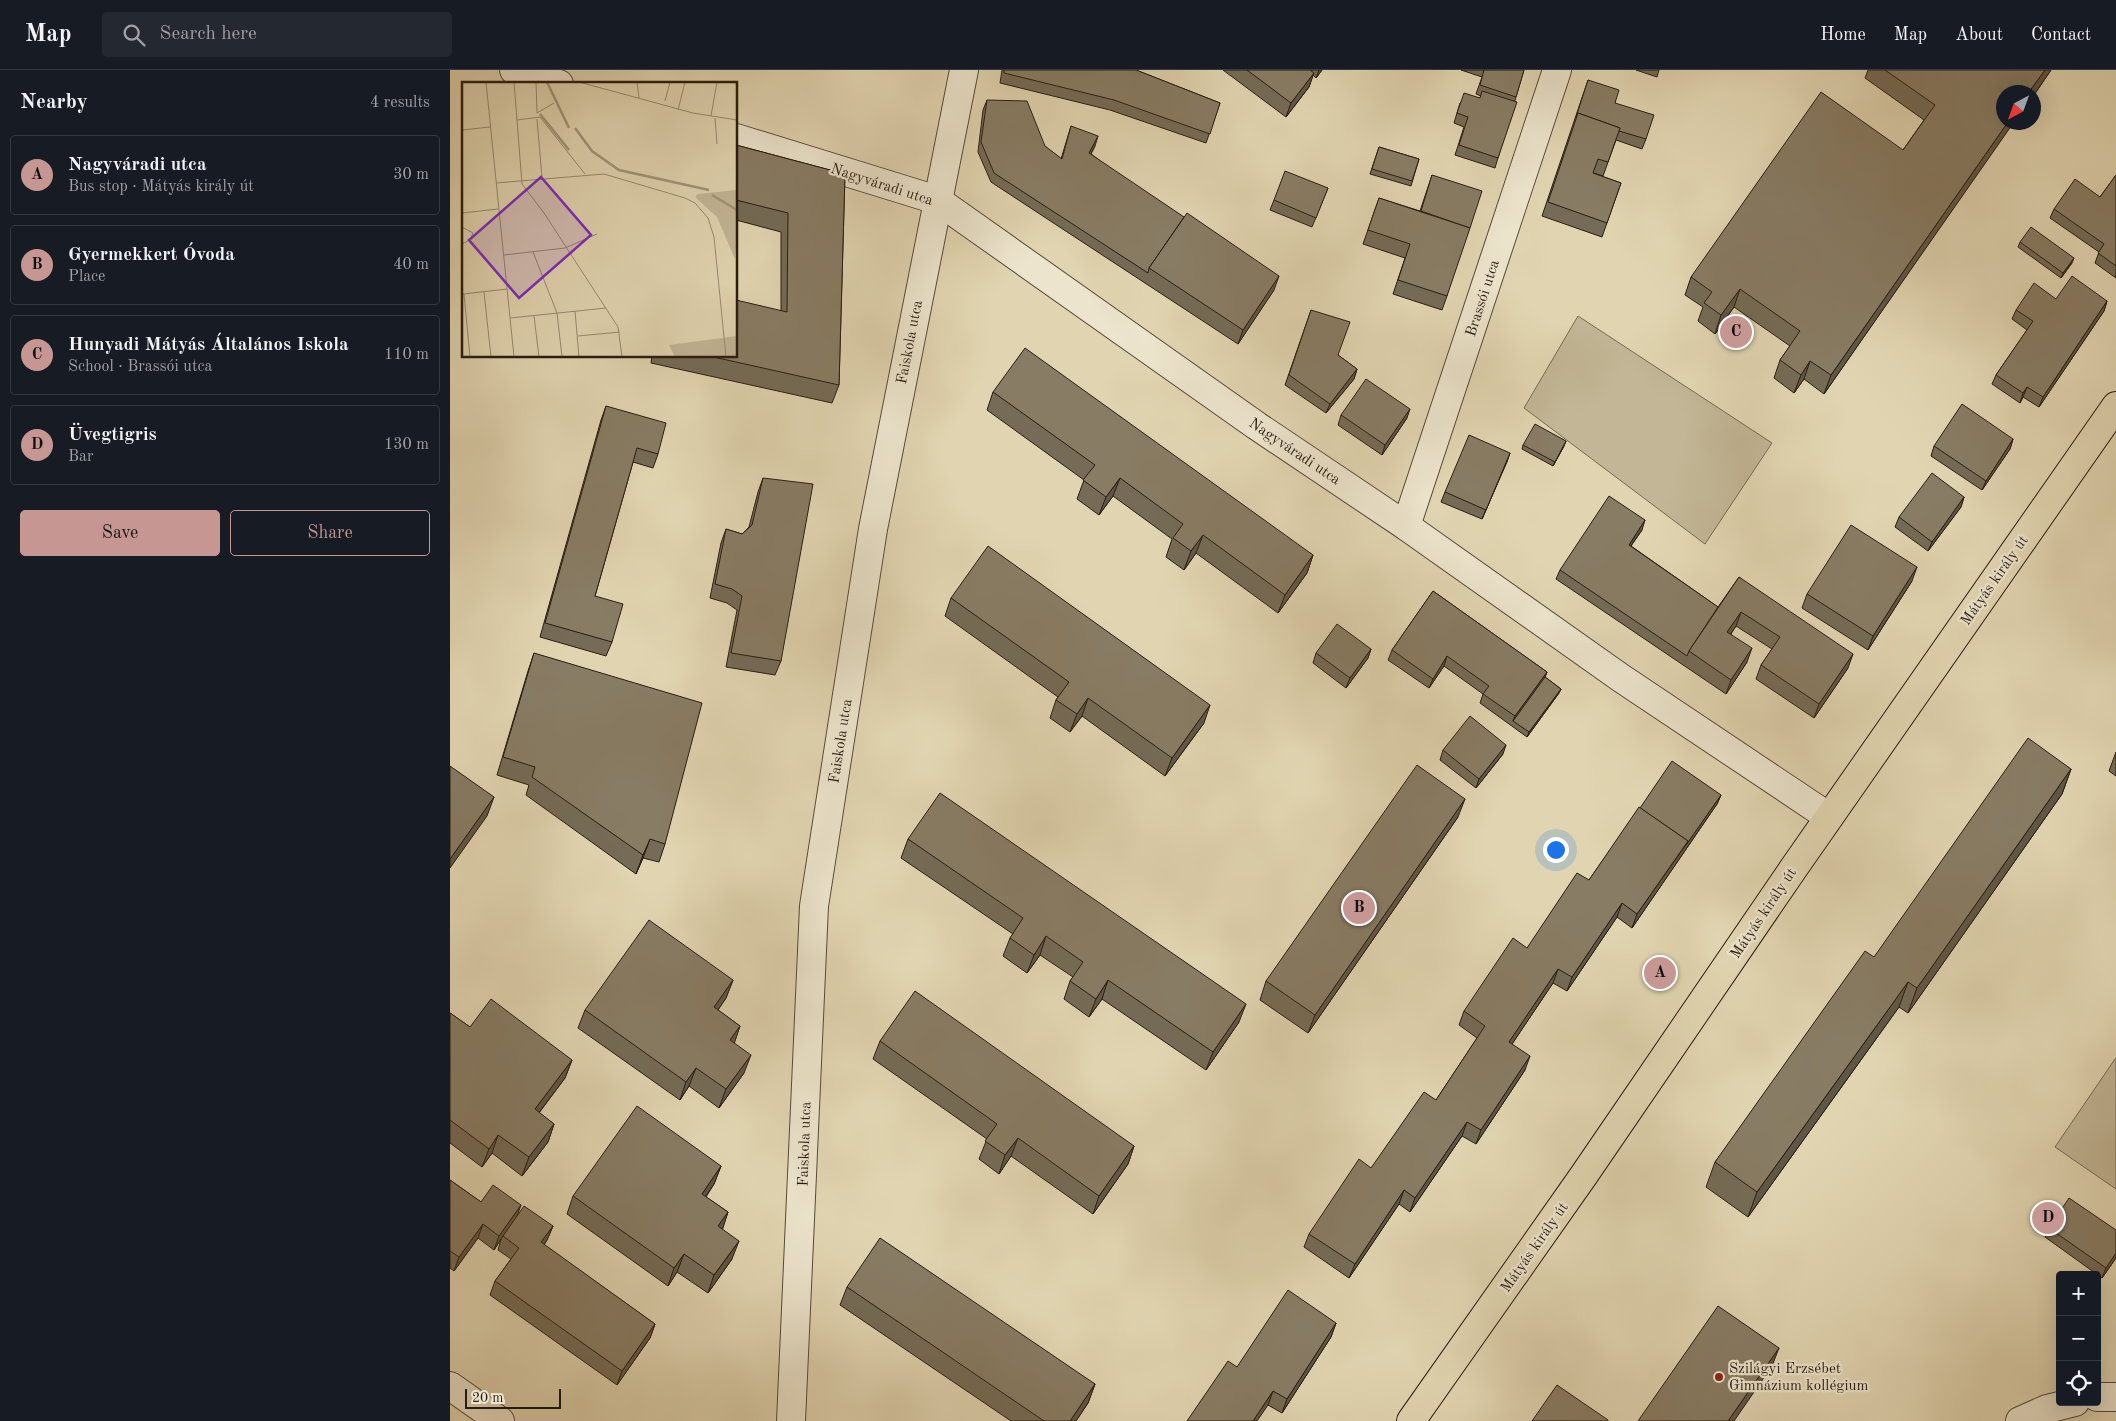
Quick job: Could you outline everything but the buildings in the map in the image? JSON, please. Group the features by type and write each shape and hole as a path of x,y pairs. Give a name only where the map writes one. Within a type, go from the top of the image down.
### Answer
{"main road":[{"name":"Mátyás király út","path":"1412,1421 1584,1175 1829,817 2116,406"}],"street":[{"path":"514,70 553,82"},
{"name":"Faiskola utca","path":"791,1421 814,906 873,528 964,70"},
{"name":"Brassói utca","path":"1406,526 1557,70"},
{"name":"Nagyváradi utca","path":"738,139 937,200 1257,426 1406,526 1621,678 1829,817"},
{"path":"450,1386 500,1421"},
{"path":"2101,1397 2116,1397"},
{"path":"2020,1421 2047,1409 2059,1406"}],"shaded area":[{"path":"1578,316 1772,443 1705,544 1524,408"},
{"path":"2116,1059 2116,1189 2055,1147"}],"place":[{"name":"Hunyadi Mátyás Általános Iskola","path":"1736,332"},
{"name":"Gyermekkert Óvoda","path":"1359,908"},
{"name":"Nagyváradi utca","path":"1660,973"},
{"name":"Üvegtigris","path":"2048,1218"},
{"name":"Szilágyi Erzsébet Gimnázium kollégium","path":"1719,1377"}]}
